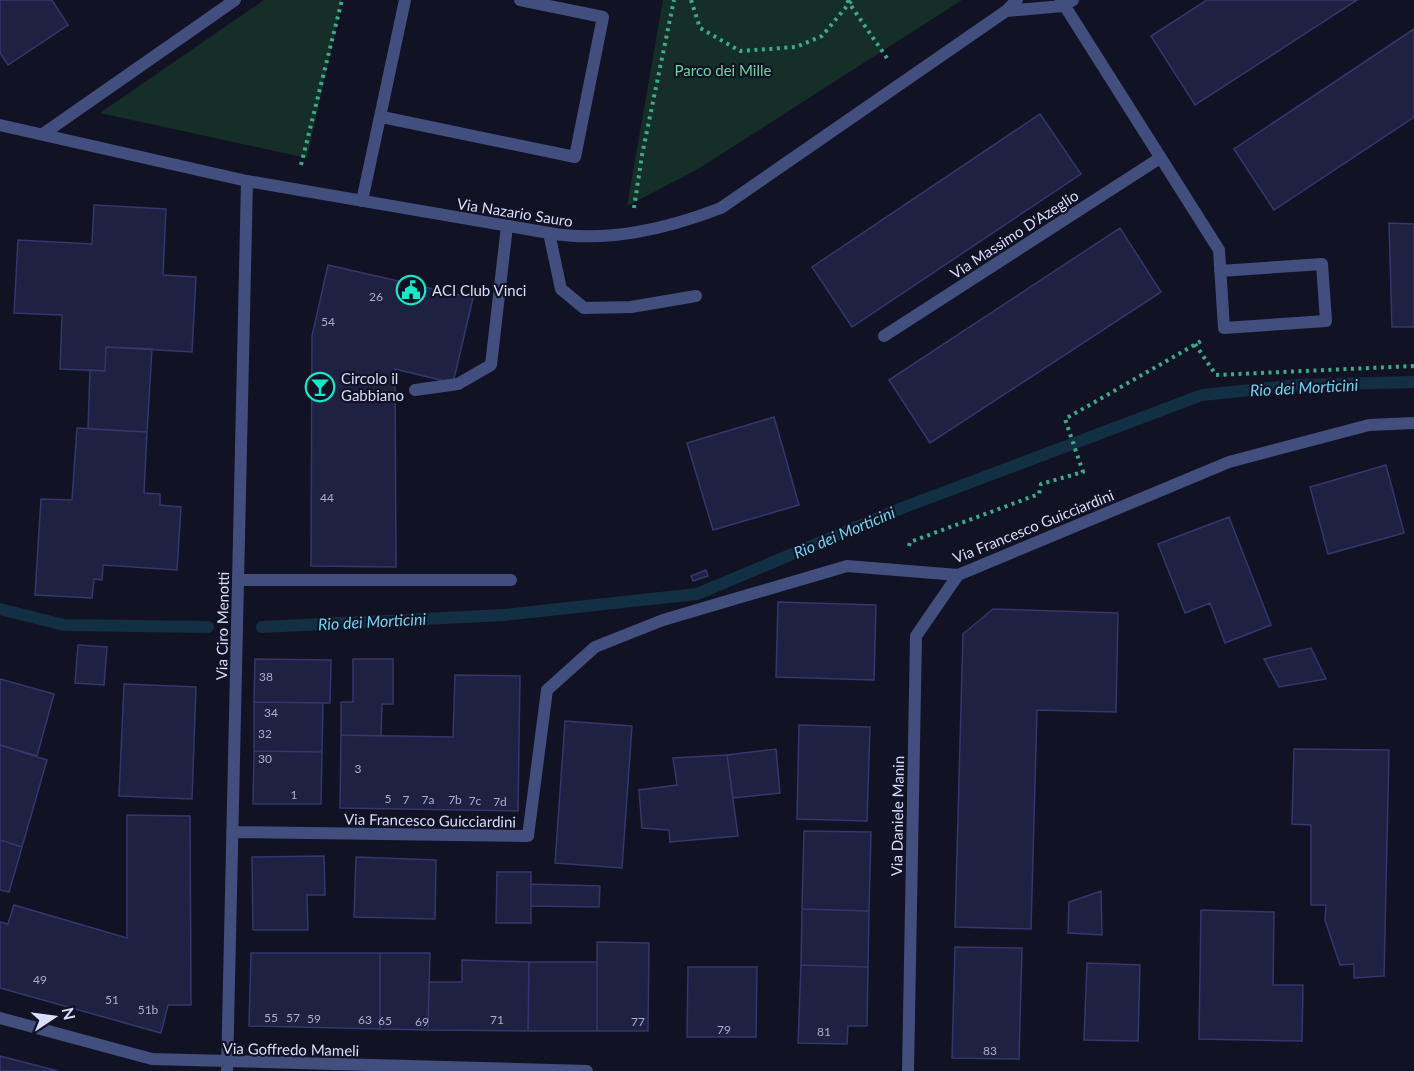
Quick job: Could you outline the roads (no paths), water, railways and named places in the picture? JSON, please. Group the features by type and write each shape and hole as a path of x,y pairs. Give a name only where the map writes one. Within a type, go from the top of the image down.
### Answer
{"street":[{"path":"44,134 235,0"},
{"path":"362,201 382,117 405,0"},
{"path":"382,117 575,157 603,17 520,0"},
{"name":"Via Nazario Sauro","path":"0,125 247,181 507,226 573,237 636,233 677,225 721,208 1006,11 1017,0"},
{"path":"1066,2 1160,158 1219,250 1220,271 1224,328 1326,321 1322,264 1220,271"},
{"name":"Via Nazario Sauro","path":"1006,11 1066,2"},
{"name":"Via Massimo D'Azeglio","path":"884,336 1160,158"},
{"name":"Via Ciro Menotti","path":"227,1067 247,181"},
{"path":"415,390 458,384 491,364 507,226"},
{"path":"549,233 561,289 584,308 631,307 696,296"},
{"name":"Via Francesco Guicciardini","path":"232,832 528,836 547,690 595,647 663,620 847,566 957,575 1229,462 1369,425 1414,423"},
{"name":"Via Daniele Manin","path":"908,1071 916,636 957,575"},
{"path":"238,580 511,580"},
{"name":"Via Goffredo Mameli","path":"0,1018 152,1059 227,1067 586,1071"}],"waterway":[{"name":"Rio dei Morticini","path":"262,627 504,615 697,594 902,508 1202,395 1298,385 1414,382"},
{"name":"Rio dei Morticini","path":"0,609 64,625 208,627"}],"place":[{"name":"ACI Club Vinci","path":"411,290"},
{"name":"Circolo il Gabbiano","path":"320,387"}],"park label":[{"name":"Parco dei Mille","path":"723,70"}]}
